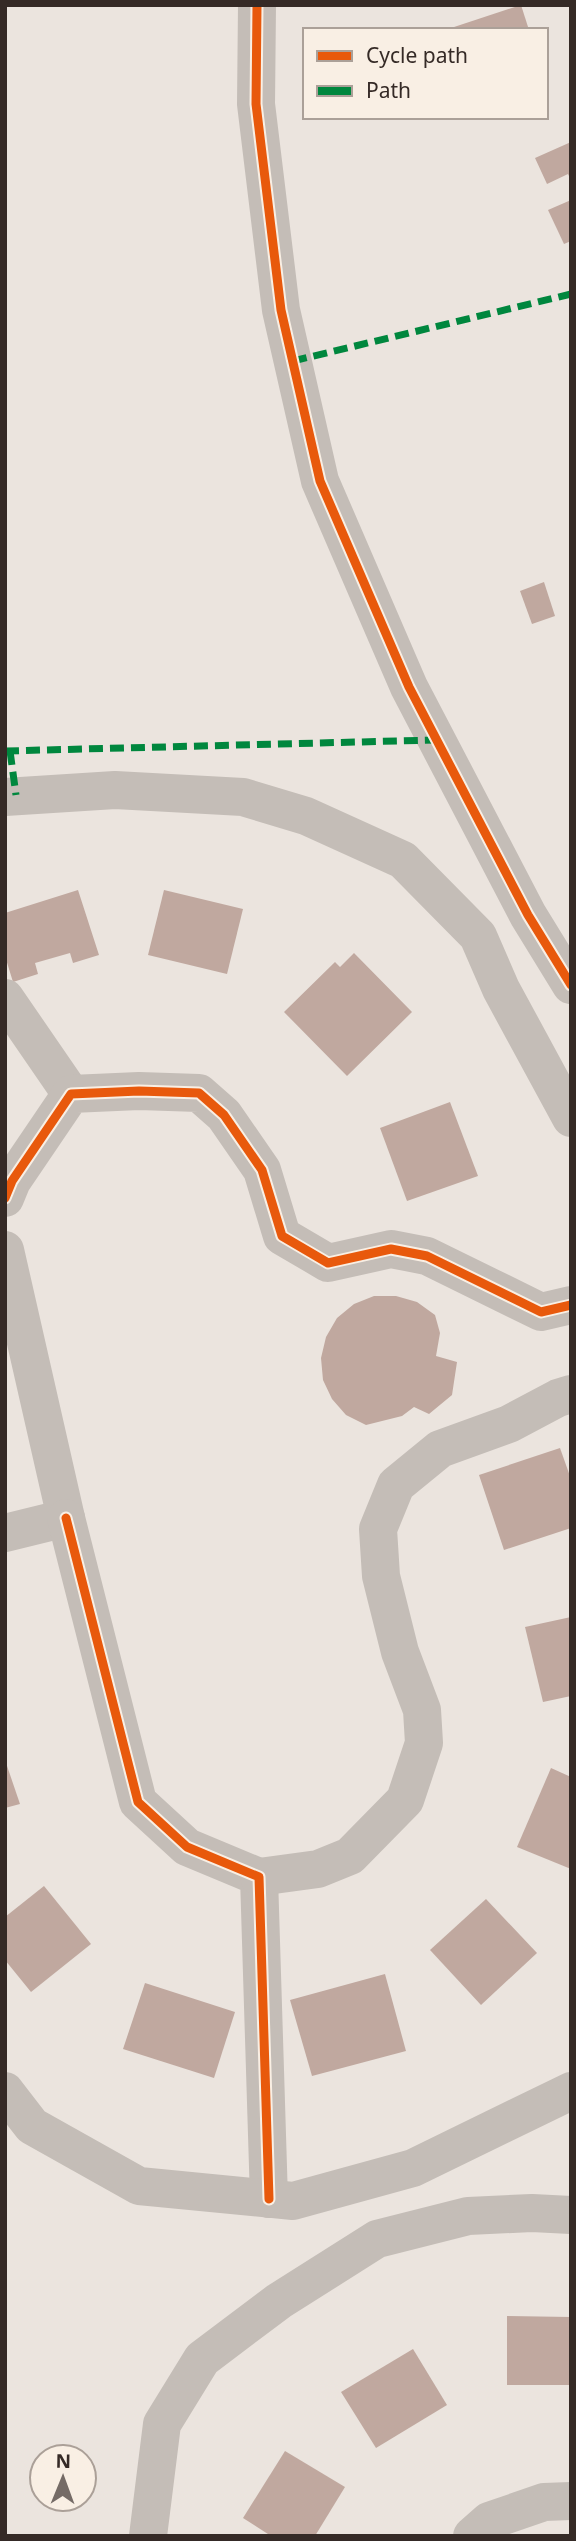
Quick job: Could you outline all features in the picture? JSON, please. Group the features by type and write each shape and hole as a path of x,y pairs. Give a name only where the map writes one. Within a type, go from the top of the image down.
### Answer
{"street":[{"path":"257,5 256,103 281,310 320,481 409,687 528,915 571,985"},
{"path":"5,797 115,790 243,797 306,816 402,860 478,936 501,989 571,1118"},
{"path":"5,998 71,1094"},
{"path":"71,1094 139,1091 199,1093 224,1115 262,1170 282,1236 328,1263 391,1249 428,1256 541,1312 571,1304"},
{"path":"5,1198 12,1181 71,1094"},
{"path":"5,1250 66,1518 138,1802 187,1847 259,1877 318,1869 350,1856 405,1800 424,1743 422,1710 400,1652 381,1576 378,1529 396,1485 440,1449 509,1424 571,1394"},
{"path":"5,1533 66,1518"},
{"path":"259,1877 269,2199"},
{"path":"5,2091 32,2126 139,2186 293,2201 412,2168 571,2091"},
{"path":"148,2536 162,2424 202,2359 279,2301 377,2239 468,2216 532,2213 571,2216"},
{"path":"472,2536 489,2521 544,2502 571,2501"}],"building":[{"path":"521,5 528,28 451,28"},
{"path":"571,142 571,180 568,174 547,184 535,158"},
{"path":"571,200 571,241 564,244 548,210"},
{"path":"544,582 555,616 532,624 520,591"},
{"path":"78,890 99,955 73,963 70,953 35,963 38,974 13,982 5,956 5,913"},
{"path":"164,890 243,909 227,974 148,955"},
{"path":"354,953 412,1012 347,1076 284,1012 335,962 340,967"},
{"path":"450,1102 478,1176 407,1201 380,1128"},
{"path":"374,1296 396,1296 417,1302 435,1315 440,1333 436,1356 457,1362 452,1395 429,1414 414,1407 402,1416 366,1425 346,1415 332,1399 323,1380 321,1358 326,1337 337,1318 354,1304"},
{"path":"560,1448 571,1479 571,1528 504,1550 479,1475"},
{"path":"571,1617 571,1696 543,1702 525,1627"},
{"path":"5,1760 20,1804 5,1808"},
{"path":"551,1768 571,1777 571,1869 517,1847"},
{"path":"44,1886 91,1944 31,1992 5,1960 5,1917"},
{"path":"486,1899 537,1953 481,2005 430,1950"},
{"path":"385,1974 406,2051 312,2076 290,2000"},
{"path":"145,1983 235,2012 214,2078 123,2049"},
{"path":"507,2316 571,2317 571,2385 507,2385"},
{"path":"413,2349 447,2405 376,2448 341,2392"},
{"path":"285,2451 345,2487 315,2536 271,2536 243,2518"}],"marked path":[{"path":"293,361 571,294"},
{"path":"5,751 436,740"},
{"path":"10,751 16,795"}],"cycle path":[{"path":"257,5 256,104 281,310 320,481 409,687 528,915 571,985"},
{"path":"5,1198 12,1181 71,1094 139,1091 199,1093 224,1115 262,1170 282,1236 328,1263 391,1249 427,1256 541,1312 571,1305"},
{"path":"66,1518 138,1802 187,1847 259,1877 269,2199"}]}
